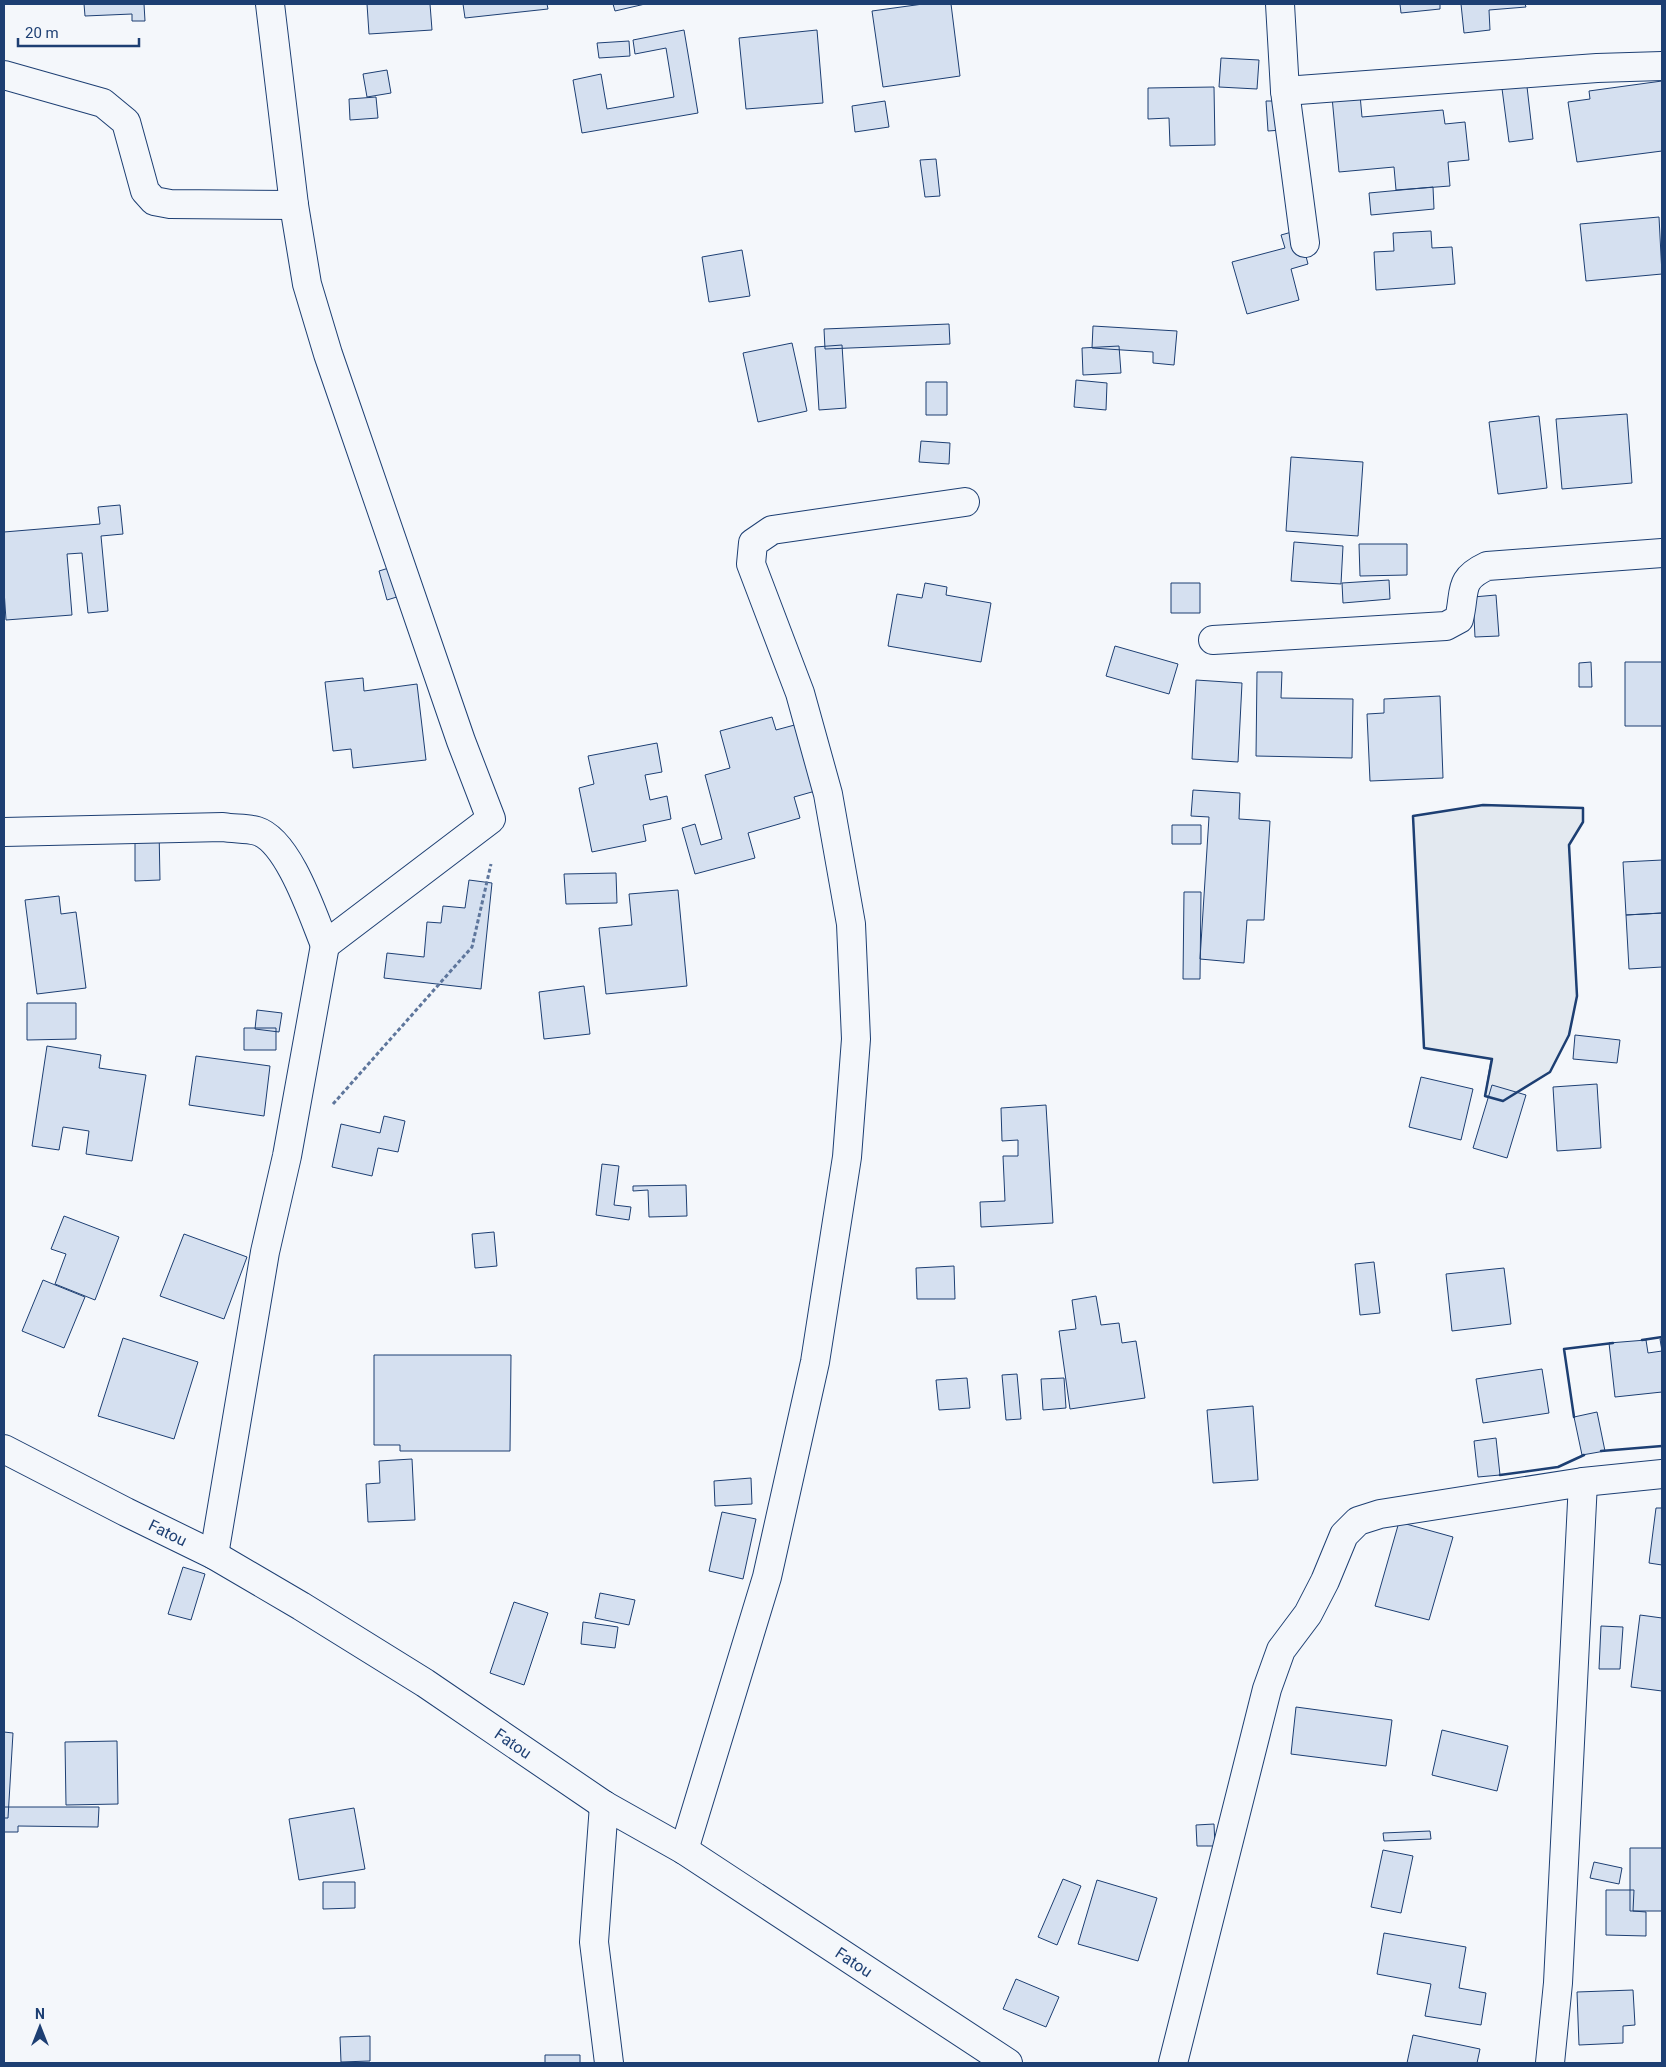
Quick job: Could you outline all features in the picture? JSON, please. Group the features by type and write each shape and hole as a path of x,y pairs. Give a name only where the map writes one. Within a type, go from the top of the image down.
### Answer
{"street":[{"path":"270,4 294,204 307,284 328,354 461,741 491,819 325,945"},
{"path":"1280,4 1285,91 1305,243"},
{"path":"1285,91 1588,69 1662,66"},
{"path":"4,75 103,103 126,122 145,191 154,200 170,204 294,204"},
{"path":"684,1850 767,1577 815,1362 847,1157 856,1039 851,924 828,794 800,693 751,564 754,543 772,530 965,502"},
{"path":"1212,640 1446,626 1458,619 1464,583 1473,572 1487,566 1662,553"},
{"path":"4,832 223,827 259,831 278,846 300,882 325,945 286,1156 265,1252 214,1555"},
{"name":"Fatou","path":"4,1449 214,1555 425,1683 604,1805 684,1850 1008,2063"},
{"path":"1173,2063 1267,1689 1281,1650 1308,1614 1325,1581 1344,1535 1358,1521 1380,1514 1583,1482 1662,1474"},
{"path":"1550,2063 1558,1983 1583,1482"},
{"path":"604,1805 594,1942 609,2063"}],"path":[{"path":"326,1112 472,947 496,846 491,819"}],"shaded area":[{"path":"1483,805 1583,808 1583,822 1569,845 1577,996 1569,1035 1550,1072 1503,1101 1485,1096 1491,1059 1424,1048 1413,816"}],"building":[{"path":"84,4 144,4 145,21 132,21 132,14 85,16"},
{"path":"367,4 430,4 432,30 369,34"},
{"path":"463,4 547,4 548,9 465,18"},
{"path":"613,4 645,4 615,11"},
{"path":"923,4 951,4 960,76 883,87 872,11"},
{"path":"1400,4 1440,4 1440,9 1401,13"},
{"path":"1461,4 1525,4 1526,7 1489,10 1490,30 1464,33"},
{"path":"684,30 698,113 582,133 573,80 601,74 607,109 674,97 666,48 635,54 633,40"},
{"path":"817,30 823,103 746,109 739,38"},
{"path":"629,41 630,56 599,58 597,43"},
{"path":"1221,58 1259,60 1257,89 1219,87"},
{"path":"387,70 391,93 367,97 363,74"},
{"path":"1526,78 1533,139 1509,142 1501,81"},
{"path":"1662,81 1662,151 1577,162 1568,102 1590,99 1589,91"},
{"path":"1214,87 1215,145 1170,146 1169,118 1148,119 1148,88"},
{"path":"1360,95 1362,117 1443,110 1445,124 1465,122 1469,160 1448,162 1450,186 1396,190 1394,167 1339,172 1332,97"},
{"path":"376,97 378,118 350,120 349,99"},
{"path":"885,101 889,127 855,132 852,106"},
{"path":"1266,101 1281,101 1282,130 1268,131"},
{"path":"936,159 940,196 925,197 920,160"},
{"path":"1433,187 1434,209 1371,215 1369,193"},
{"path":"1659,217 1662,274 1586,281 1580,224"},
{"path":"1299,230 1308,264 1291,269 1299,300 1247,314 1232,262 1285,248 1281,235"},
{"path":"1431,231 1432,248 1452,247 1455,284 1376,290 1374,252 1394,251 1393,233"},
{"path":"742,250 750,296 709,302 702,257"},
{"path":"949,324 950,344 825,349 824,329"},
{"path":"1093,326 1177,331 1174,365 1153,363 1153,352 1092,348"},
{"path":"792,343 807,411 758,422 743,353"},
{"path":"842,345 846,408 819,410 815,347"},
{"path":"1119,346 1121,373 1083,375 1082,348"},
{"path":"1076,380 1107,383 1106,410 1074,407"},
{"path":"926,382 947,382 947,415 926,415"},
{"path":"1627,414 1632,483 1562,489 1556,419"},
{"path":"1539,416 1547,488 1498,494 1489,422"},
{"path":"921,441 950,443 949,464 919,462"},
{"path":"1291,457 1363,462 1358,536 1286,531"},
{"path":"120,505 123,534 101,536 108,611 88,613 82,553 67,554 72,615 6,620 4,532 100,524 98,507"},
{"path":"1294,542 1343,546 1341,584 1291,581"},
{"path":"1359,544 1407,544 1407,575 1360,576"},
{"path":"405,563 413,592 387,600 379,571"},
{"path":"1389,580 1390,599 1343,603 1342,583"},
{"path":"925,583 947,587 946,595 991,603 981,662 888,646 897,594 922,598"},
{"path":"1171,583 1200,583 1200,613 1171,613"},
{"path":"1496,595 1499,636 1475,637 1473,597"},
{"path":"1115,646 1178,664 1169,694 1106,676"},
{"path":"1591,662 1592,687 1579,687 1579,663"},
{"path":"1625,662 1662,662 1662,726 1625,726"},
{"path":"1257,672 1282,672 1281,698 1353,699 1352,758 1256,756"},
{"path":"363,678 364,691 417,684 426,760 353,768 351,749 333,751 325,682"},
{"path":"1196,680 1242,683 1238,762 1192,759"},
{"path":"1440,696 1443,778 1370,781 1367,714 1384,713 1384,699"},
{"path":"772,717 776,730 802,723 819,790 794,797 800,818 748,833 755,858 695,874 682,828 695,824 701,845 722,839 705,775 730,768 720,731"},
{"path":"657,743 662,772 645,775 650,800 667,796 671,819 643,825 646,841 592,852 579,788 594,784 588,756"},
{"path":"1193,790 1240,793 1239,819 1270,821 1264,920 1247,920 1244,963 1200,959 1209,817 1191,816"},
{"path":"1172,825 1201,825 1201,844 1172,844"},
{"path":"159,829 160,880 135,881 135,830"},
{"path":"1662,860 1662,913 1626,915 1623,862"},
{"path":"616,873 617,903 566,904 564,874"},
{"path":"469,880 492,883 481,989 384,978 387,953 424,957 427,922 441,923 443,906 465,908"},
{"path":"678,890 687,986 606,994 599,928 632,925 629,894"},
{"path":"1184,892 1201,892 1200,979 1183,979"},
{"path":"59,896 61,914 76,912 86,988 37,994 25,900"},
{"path":"1662,913 1662,967 1629,969 1626,915"},
{"path":"584,986 590,1034 544,1039 539,992"},
{"path":"27,1003 76,1003 76,1039 27,1040"},
{"path":"257,1010 282,1013 279,1032 255,1029"},
{"path":"244,1028 276,1028 276,1050 244,1050"},
{"path":"1575,1035 1620,1040 1617,1063 1573,1059"},
{"path":"47,1046 101,1055 99,1068 146,1075 132,1161 86,1154 89,1131 63,1127 59,1150 32,1146"},
{"path":"196,1056 270,1066 264,1116 189,1105"},
{"path":"1421,1077 1473,1089 1461,1140 1409,1127"},
{"path":"1597,1084 1601,1148 1557,1151 1553,1087"},
{"path":"1492,1085 1526,1095 1507,1158 1473,1148"},
{"path":"1046,1105 1053,1223 981,1227 980,1202 1005,1201 1003,1156 1018,1156 1018,1140 1002,1141 1001,1108"},
{"path":"384,1116 405,1121 398,1152 378,1148 372,1176 332,1167 341,1124 380,1133"},
{"path":"602,1164 619,1166 614,1205 631,1207 629,1220 596,1215"},
{"path":"686,1185 687,1216 649,1217 648,1190 633,1191 633,1186"},
{"path":"64,1216 119,1237 95,1300 55,1284 66,1254 51,1249"},
{"path":"494,1232 497,1266 475,1268 472,1234"},
{"path":"184,1234 247,1257 224,1319 160,1296"},
{"path":"1374,1262 1380,1313 1360,1315 1355,1264"},
{"path":"954,1266 955,1299 917,1299 916,1268"},
{"path":"1504,1268 1511,1324 1452,1331 1446,1274"},
{"path":"43,1280 85,1297 64,1348 22,1331"},
{"path":"1096,1296 1101,1325 1119,1323 1122,1343 1136,1341 1145,1398 1070,1409 1059,1331 1076,1329 1072,1300"},
{"path":"123,1338 198,1362 174,1439 98,1416"},
{"path":"1646,1340 1648,1353 1662,1351 1662,1392 1615,1397 1609,1343"},
{"path":"374,1355 511,1355 510,1451 400,1451 400,1445 374,1445"},
{"path":"1542,1369 1549,1413 1483,1423 1476,1379"},
{"path":"1017,1374 1021,1419 1006,1420 1002,1375"},
{"path":"967,1378 970,1408 939,1410 936,1380"},
{"path":"1064,1378 1066,1408 1043,1410 1041,1379"},
{"path":"1253,1406 1258,1480 1213,1483 1207,1410"},
{"path":"1597,1412 1605,1451 1582,1455 1574,1417"},
{"path":"1496,1438 1500,1475 1478,1477 1474,1441"},
{"path":"412,1459 415,1520 368,1522 366,1484 380,1483 379,1461"},
{"path":"751,1478 752,1504 715,1506 714,1481"},
{"path":"1656,1508 1662,1508 1662,1565 1649,1563"},
{"path":"722,1512 756,1519 743,1579 709,1571"},
{"path":"1399,1522 1453,1537 1429,1620 1375,1606"},
{"path":"183,1567 205,1574 191,1620 168,1614"},
{"path":"600,1593 635,1600 629,1625 595,1618"},
{"path":"514,1602 548,1613 524,1685 490,1673"},
{"path":"1640,1615 1662,1618 1662,1691 1631,1687"},
{"path":"583,1622 618,1627 615,1648 581,1644"},
{"path":"1601,1626 1623,1627 1620,1669 1599,1669"},
{"path":"1296,1707 1392,1720 1386,1766 1291,1754"},
{"path":"1442,1730 1508,1746 1497,1791 1432,1775"},
{"path":"4,1732 13,1733 8,1818 4,1818"},
{"path":"117,1741 118,1804 66,1805 65,1742"},
{"path":"4,1807 99,1807 98,1827 18,1826 18,1832 4,1832"},
{"path":"354,1808 365,1869 299,1880 289,1819"},
{"path":"1214,1824 1215,1846 1197,1846 1196,1825"},
{"path":"1430,1831 1431,1839 1384,1841 1383,1833"},
{"path":"1630,1848 1662,1848 1662,1911 1630,1911"},
{"path":"1383,1850 1413,1856 1401,1913 1371,1907"},
{"path":"1594,1862 1622,1868 1619,1884 1590,1878"},
{"path":"1063,1879 1081,1886 1057,1945 1038,1937"},
{"path":"1097,1880 1157,1898 1138,1961 1078,1944"},
{"path":"323,1882 355,1882 355,1908 323,1909"},
{"path":"1606,1890 1634,1890 1633,1911 1646,1912 1646,1936 1606,1935"},
{"path":"1384,1933 1466,1947 1459,1988 1486,1993 1481,2025 1425,2016 1431,1984 1377,1974"},
{"path":"1016,1979 1059,1997 1046,2027 1003,2009"},
{"path":"1633,1990 1635,2025 1623,2026 1623,2043 1579,2045 1577,1992"},
{"path":"1413,2035 1480,2049 1477,2063 1407,2063"},
{"path":"370,2036 370,2061 341,2062 340,2037"},
{"path":"545,2055 580,2055 580,2063 545,2063"}],"wall":[{"path":"1483,805 1583,808 1583,822 1569,845 1577,996 1569,1035 1550,1072 1503,1101 1485,1096 1492,1059 1424,1048 1413,816 1483,805"},
{"path":"1642,1340 1662,1337"},
{"path":"1574,1417 1564,1349 1613,1343"},
{"path":"1601,1451 1662,1446"},
{"path":"1500,1475 1558,1467 1584,1455"}]}
